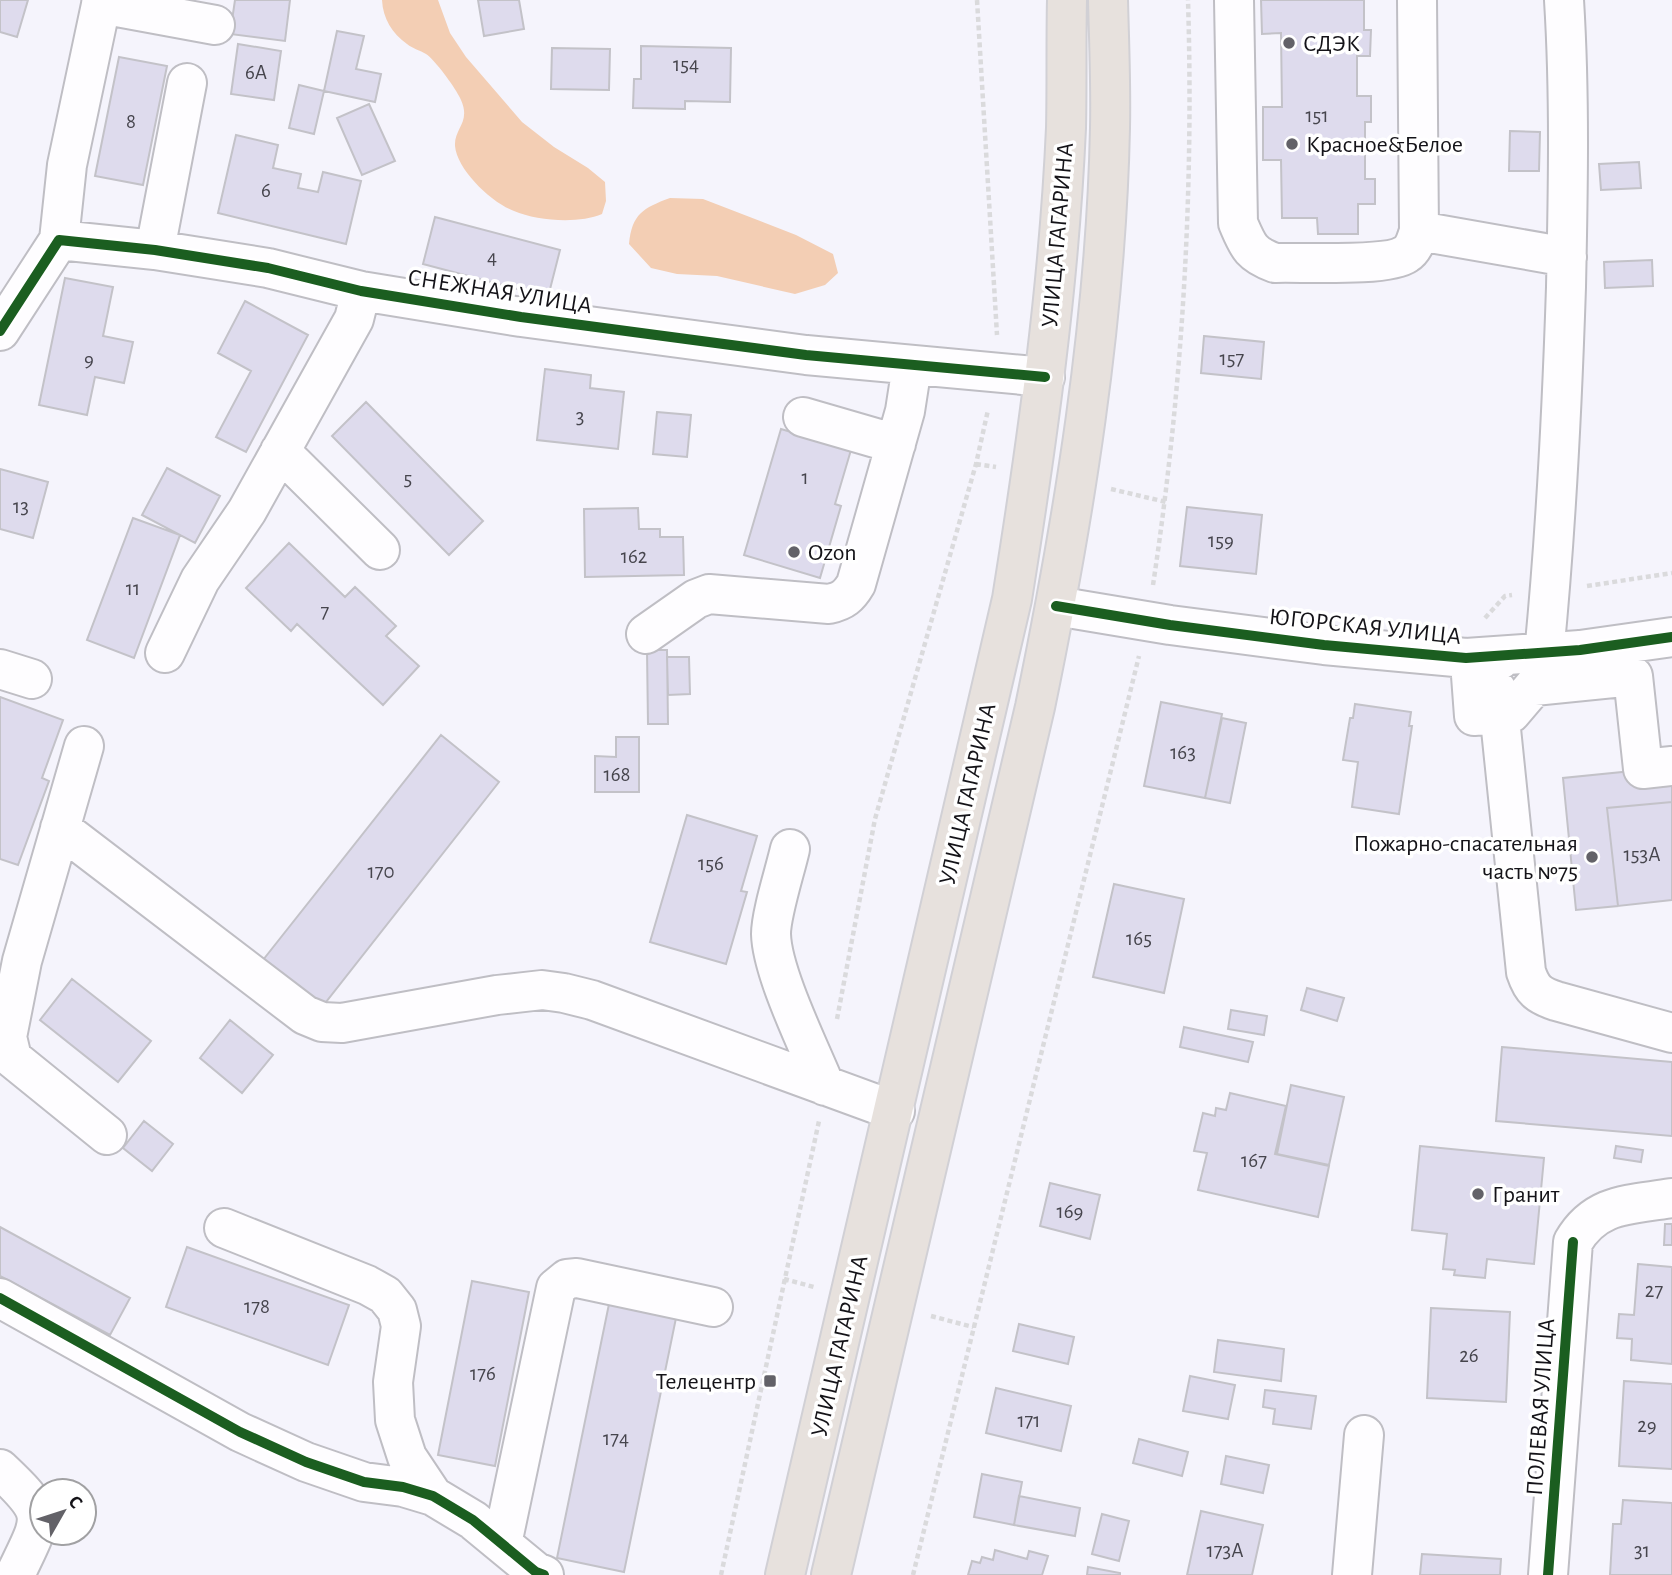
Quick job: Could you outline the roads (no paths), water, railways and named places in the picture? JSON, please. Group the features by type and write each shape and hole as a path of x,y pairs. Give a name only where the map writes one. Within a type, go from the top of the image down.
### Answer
{"main road":[{"name":"УЛИЦА ГАГАРИНА","path":"785,1575 1012,599 1045,377 1055,281 1066,127 1067,0"},
{"name":"УЛИЦА ГАГАРИНА","path":"831,1575 1035,707 1056,606 1090,382 1102,258 1110,128 1108,0"},
{"path":"1045,377 1090,382"},
{"path":"1012,599 1056,606"}],"street":[{"path":"1234,0 1238,223 1246,242 1258,257 1275,262 1386,261 1408,254 1414,247 1419,231 1417,0"},
{"path":"1544,654 1563,391 1569,169 1564,0"},
{"path":"0,331 59,240 68,165 102,2 215,25"},
{"path":"155,250 187,83"},
{"path":"1419,231 1567,257"},
{"name":"СНЕЖНАЯ УЛИЦА","path":"59,240 155,250 268,268 361,291 549,321 806,355 1045,377"},
{"path":"165,653 200,580 247,511 354,319 361,291"},
{"path":"646,635 696,599 709,594 829,604 842,601 856,584 896,444 908,397 912,366"},
{"path":"803,417 896,444"},
{"path":"280,451 380,550"},
{"name":"ЮГОРСКАЯ УЛИЦА","path":"1056,606 1145,621 1396,653 1496,678 1544,654 1672,639"},
{"path":"1496,678 1582,655 1672,639"},
{"path":"1496,678 1672,658"},
{"path":"1496,678 1511,713 1534,686 1633,676 1643,769 1672,766"},
{"path":"1496,678 1526,972 1531,988 1541,996 1556,1001 1672,1033"},
{"path":"84,747 22,961 7,1037 12,1058 107,1135"},
{"path":"60,828 305,1015 322,1022 342,1023 498,995 542,990 564,992 895,1111"},
{"path":"790,849 771,932 784,985 825,1086"},
{"name":"ПОЛЕВАЯ УЛИЦА","path":"1548,1575 1573,1242 1582,1226 1606,1211 1672,1199"},
{"path":"224,1228 367,1285 385,1295 397,1310 401,1326 393,1382 395,1420 407,1457 433,1496"},
{"path":"502,1544 556,1288 567,1279 577,1278 713,1307"},
{"path":"0,1298 262,1442 306,1462 364,1482 403,1487 433,1496 473,1520 536,1572 544,1575"},
{"path":"1352,1575 1364,1435"},
{"path":"0,1469 34,1503 37,1517 35,1532 15,1575"}],"place":[{"name":"СДЭК","path":"1289,43"},
{"name":"Красное&Белое","path":"1292,144"},
{"name":"Ozon","path":"794,552"},
{"name":"Пожарно-спасательная часть №75","path":"1592,857"},
{"name":"Гранит","path":"1478,1194"},
{"name":"Телецентр","path":"770,1381"}]}
